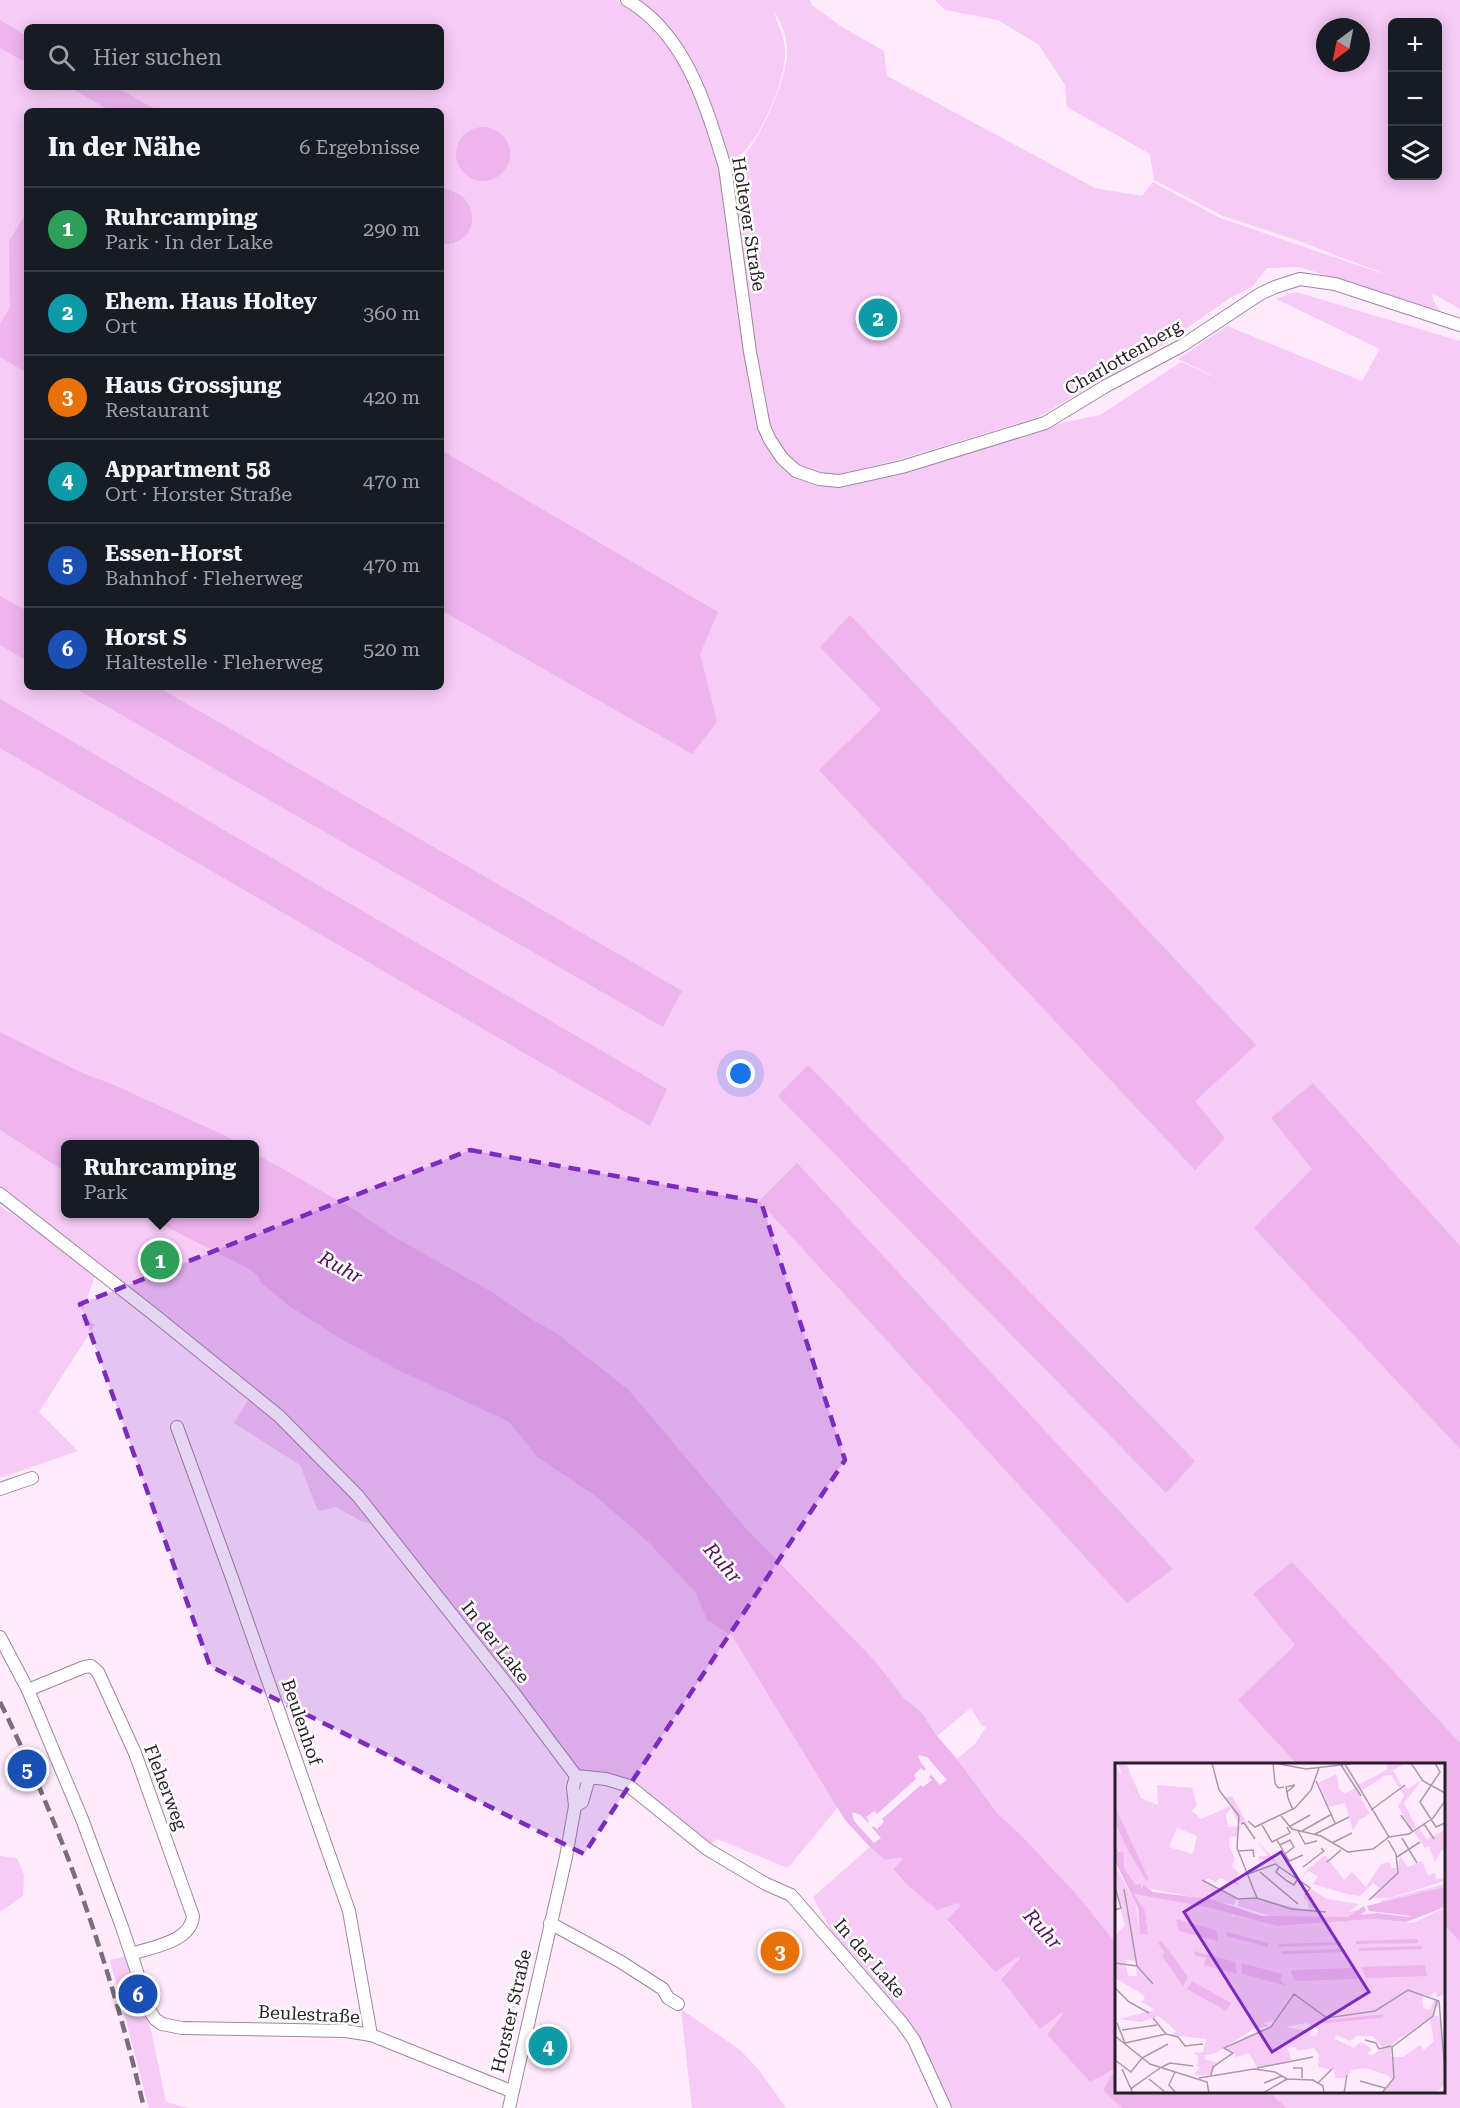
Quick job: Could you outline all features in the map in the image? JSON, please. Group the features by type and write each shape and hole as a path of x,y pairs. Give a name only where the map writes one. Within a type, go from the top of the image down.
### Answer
{"street":[{"name":"Holteyer Straße","path":"627,0 653,18 665,30 681,55 704,105 717,141 725,167 750,352 764,427 782,458 796,471"},
{"name":"Charlottenberg","path":"796,471 819,479 839,481 863,477 1045,423 1106,386 1183,345 1260,294 1300,279 1335,284 1460,325"},
{"name":"In der Lake","path":"0,1194 159,1318 279,1416 365,1504 576,1776 606,1779 628,1786 707,1849 766,1884 791,1895 902,2023 914,2040 945,2108"},
{"name":"Beulenhof","path":"177,1427 349,1911 371,2036"},
{"path":"0,1489 32,1478"},
{"path":"0,1637 28,1690 82,1819 131,1954"},
{"name":"Fleherweg","path":"28,1690 91,1666 98,1672 135,1753 193,1912 193,1920 190,1929 182,1937 131,1954"},
{"name":"Horster Straße","path":"509,2108 511,2091 566,1857 575,1806 572,1794 576,1776"},
{"name":"Horster Straße","path":"575,1806 582,1802 589,1779"},
{"path":"550,1923 621,1962 663,1989 668,1998 678,2004"},
{"name":"Beulestraße","path":"131,1954 145,1998 155,2019 170,2026 346,2031 371,2036 511,2091"}],"highlighted area":[{"path":"470,1150 761,1202 845,1460 584,1854 210,1666 80,1304"}],"shaded area":[{"path":"0,0 617,0 649,22 678,58 715,141 764,441 778,463 792,473 825,485 845,487 905,472 1048,426 1100,415 1181,362 1231,384 1178,359 1227,326 1362,381 1380,349 1276,299 1296,292 1460,341 1460,2108 1287,2108 1270,2093 1445,2093 1445,1763 1115,1763 1115,1942 1078,1896 998,1814 957,1759 976,1743 986,1727 981,1725 971,1708 937,1736 922,1713 904,1698 876,1662 745,1527 628,1389 555,1332 494,1293 393,1236 352,1208 259,1155 259,1140 233,1140 110,1083 85,1074 0,1032"},
{"path":"637,0 810,0 812,5 842,27 884,51 887,76 1095,188 1142,196 1153,182 1220,218 1395,278 1299,241 1223,216 1154,180 1150,154 1067,107 1065,85 1039,45 998,20 945,10 935,0 1460,0 1460,309 1430,292 1440,311 1299,267 1267,268 1252,287 1230,298 1164,344 1038,417 901,459 835,475 811,472 802,467 780,446 767,426 727,168 738,162 754,141 770,112 782,81 787,44 780,21 774,12 785,47 778,88 754,139 743,152 725,163 684,53"},
{"path":"0,1130 61,1169 61,1218 149,1218 249,1269 257,1275 261,1283 289,1306 339,1338 398,1370 509,1422 537,1457 595,1496 648,1542 695,1592 707,1620 732,1636 838,1807 788,1868 717,1839 709,1847 630,1784 577,1774 381,1526 361,1521 336,1507 318,1511 300,1465 234,1423 251,1395 0,1192"},
{"path":"0,1206 97,1271 81,1314 95,1325 39,1412 78,1451 0,1478"},
{"path":"870,1847 885,1860 901,1856 903,1859 893,1870 936,1909 958,1903 960,1906 947,1921 994,1971 1019,1955 1020,1958 1001,1978 1062,2011 1064,2014 1047,2035 1090,2082 1112,2069 1115,2072 1103,2090 1122,2108 949,2108 917,2039 836,1940 813,1897"},
{"path":"0,1856 17,1858 24,1875 23,1896 0,1912"},
{"path":"126,1956 151,2030 166,2102 188,2108 149,2108 110,1960"},
{"path":"681,2009 740,2050 759,2070 786,2108 692,2108"}],"water":[{"path":"0,20 24,34 24,61 0,48"},
{"path":"74,90 121,90 153,108 106,108"},
{"path":"478,127 488,127 498,131 506,139 510,154 506,169 498,177 488,181 478,181 468,177 460,169 456,159 456,149 460,139 468,131"},
{"path":"444,189 457,193 466,201 471,210 470,229 464,238 454,243 444,244"},
{"path":"24,217 24,371 0,357 0,324 10,307 9,241"},
{"path":"444,452 718,612 700,654 717,722 692,754 444,612"},
{"path":"0,596 24,609 24,659 0,645"},
{"path":"850,615 1256,1045 1195,1101 1225,1138 1195,1170 819,770 881,710 820,647"},
{"path":"78,690 163,690 682,991 663,1027"},
{"path":"0,699 667,1089 650,1126 0,748"},
{"path":"0,1032 85,1074 110,1083 233,1140 61,1140 61,1169 0,1130"},
{"path":"808,1065 1195,1461 1166,1493 778,1096"},
{"path":"1313,1083 1460,1246 1460,1449 1254,1228 1312,1169 1271,1118"},
{"name":"Ruhr","path":"259,1155 352,1208 393,1236 494,1293 555,1332 628,1389 745,1527 876,1662 904,1698 922,1713 937,1736 998,1814 1078,1896 1115,1942 1115,2093 1270,2093 1287,2108 1122,2108 1103,2090 1114,2072 1112,2070 1090,2082 1047,2035 1063,2014 1062,2012 1040,2029 1001,1979 1020,1958 1019,1956 995,1972 947,1920 960,1906 958,1903 937,1910 906,1884 893,1869 903,1859 901,1857 885,1860 845,1820 732,1636 707,1620 695,1592 648,1542 595,1496 537,1457 509,1422 398,1370 339,1338 289,1306 261,1283 257,1275 149,1218 259,1218","holes":["918,1755 927,1757 947,1780 940,1785 921,1763","852,1812 861,1815 881,1838 874,1843 854,1821"]},
{"path":"797,1163 1173,1569 1127,1603 759,1201"},
{"path":"1292,1562 1460,1743 1460,1941 1445,1925 1445,1763 1296,1763 1238,1700 1295,1645 1253,1594"}],"pier":[{"path":"928,1767 933,1773 929,1777 932,1780 923,1787 921,1785 882,1819 884,1822 877,1829 873,1826 869,1830 865,1825 869,1821 866,1817 874,1811 877,1814 916,1779 914,1775 921,1768 924,1771"}],"railway":[{"path":"0,1702 45,1800 84,1901 117,2003 144,2108"}],"place":[{"name":"Ehem. Haus Holtey","path":"878,318"},
{"name":"Ruhrcamping","path":"160,1260"},
{"name":"Essen-Horst","path":"27,1769"},
{"name":"Haus Grossjung","path":"780,1951"},
{"name":"Horst S","path":"138,1994"},
{"name":"Appartment 58","path":"548,2046"}]}
